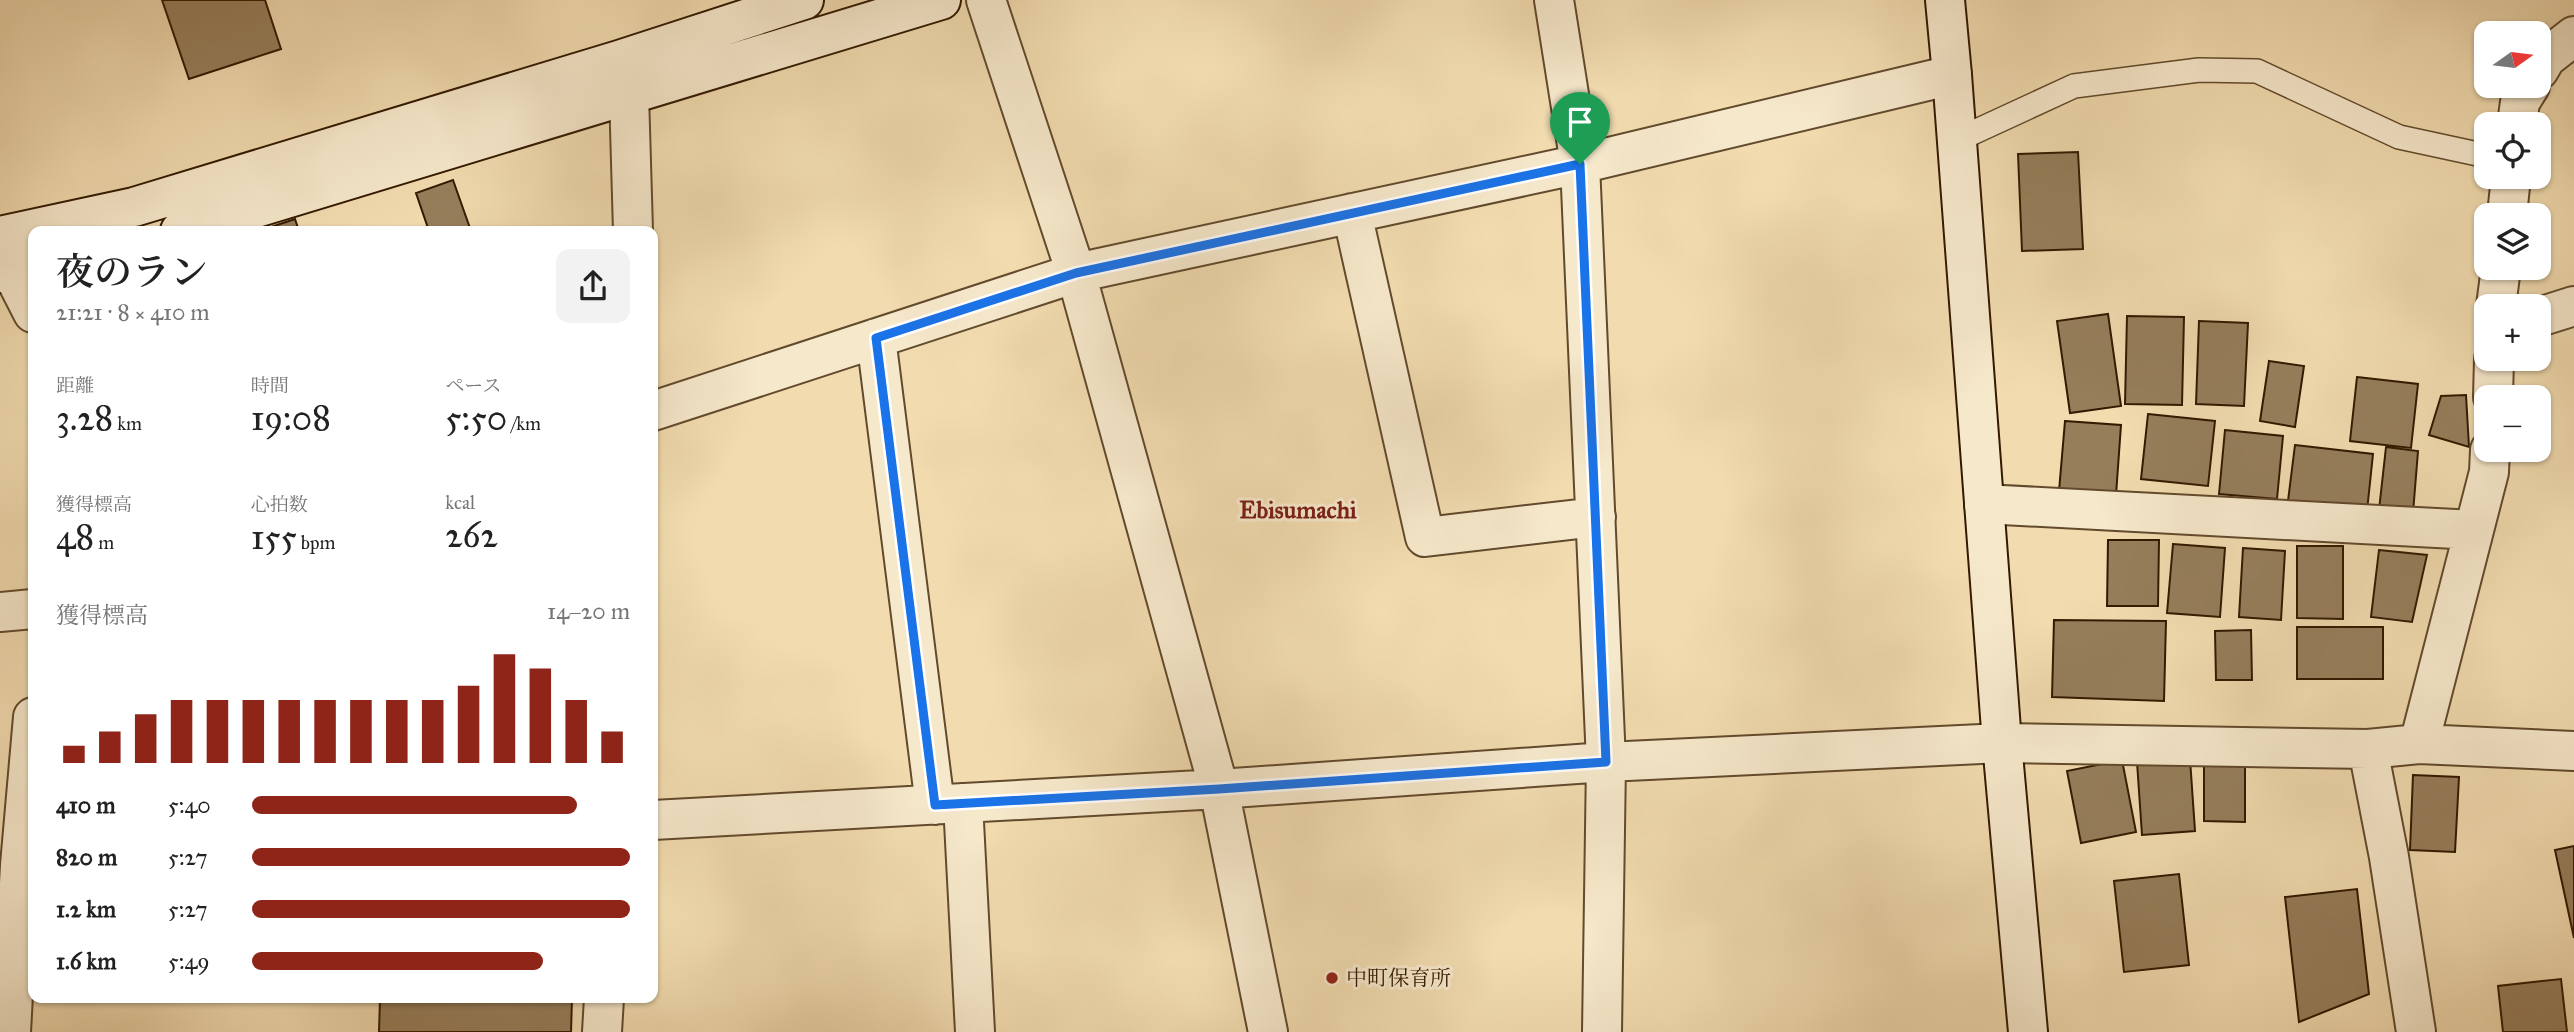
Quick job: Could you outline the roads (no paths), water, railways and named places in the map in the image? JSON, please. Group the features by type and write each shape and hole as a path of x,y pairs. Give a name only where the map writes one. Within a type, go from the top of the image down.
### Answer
{"street":[{"path":"46,226 134,207 619,60 804,0"},
{"path":"196,226 629,94 816,18 941,0"},
{"path":"986,0 1076,273 1219,789 1268,1032"},
{"path":"1554,0 1580,164 1606,762 1602,1032"},
{"path":"1945,0 2002,743 2028,1032"},
{"path":"2552,53 2574,36"},
{"path":"658,409 1076,273 1580,164 1952,75"},
{"path":"629,94 634,226"},
{"path":"1352,213 1425,537 1595,517"},
{"path":"0,236 28,230"},
{"path":"11,267 28,303"},
{"path":"2551,313 2574,306"},
{"path":"876,338 949,804 975,1032"},
{"path":"2419,744 2489,462"},
{"path":"1984,504 2474,530"},
{"path":"0,612 28,609"},
{"path":"658,820 1219,789 1606,762 2002,743 2368,749 2419,744 2574,751"},
{"path":"2368,749 2389,857 2416,1032"},
{"path":"11,1032 28,840"},
{"path":"602,1032 604,1003"}],"lane":[{"path":"1957,140 2074,86 2199,70 2257,71 2399,137 2474,153"}],"place":[{"name":"中町保育所","path":"1332,978"}],"district":[{"name":"Ebisumachi","path":"1298,510"}]}
